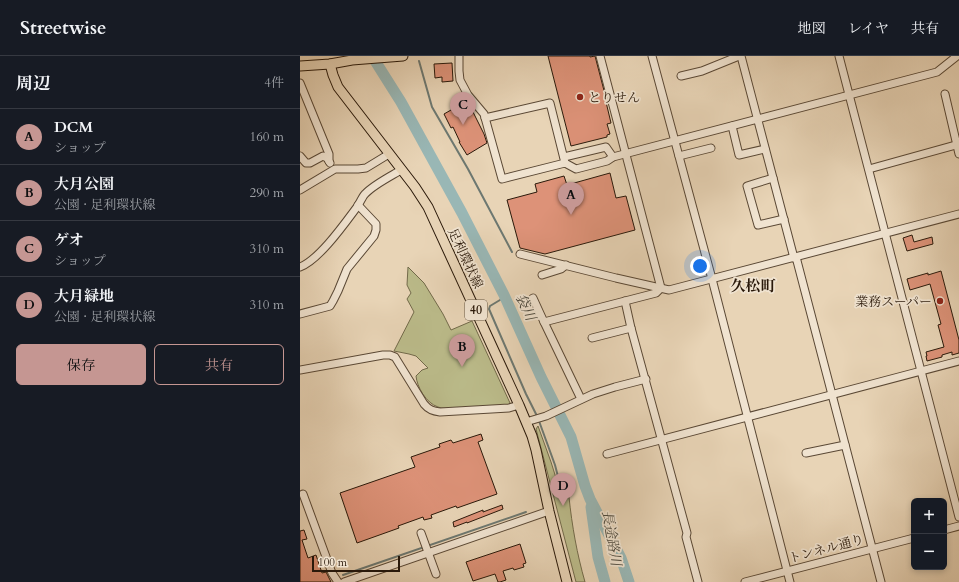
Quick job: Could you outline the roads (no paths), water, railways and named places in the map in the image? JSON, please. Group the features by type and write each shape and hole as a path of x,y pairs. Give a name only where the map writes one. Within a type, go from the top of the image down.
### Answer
{"main road":[{"path":"300,66 330,64 348,59 402,56"},
{"name":"足利環状線","path":"330,64 338,87 422,197 433,217 526,422 536,450 549,512 567,582"}],"street":[{"path":"460,56 459,71 462,86 486,118 502,179 606,147 613,157"},
{"path":"600,56 661,288"},
{"path":"652,56 712,279 790,582"},
{"path":"681,76 702,71 740,56 832,394 881,582"},
{"path":"839,56 959,516"},
{"path":"486,118 550,103 564,160 576,169 606,161 613,157 937,72 957,56"},
{"path":"300,83 329,154 329,161"},
{"path":"945,94 958,144 959,154"},
{"path":"732,126 739,155 765,148"},
{"path":"868,169 958,144"},
{"path":"679,156 711,148"},
{"path":"300,190 335,169 366,168 389,154"},
{"path":"300,156 306,163 310,163 323,156 327,158 335,169"},
{"path":"300,266 305,265 314,258 358,205 365,194 401,170"},
{"path":"773,178 747,186 758,225 784,219"},
{"path":"300,314 330,306 347,269 374,236 376,224 358,205"},
{"path":"520,254 669,290 959,214"},
{"path":"542,275 561,269 566,265"},
{"path":"544,322 656,293 661,288"},
{"path":"533,298 578,401"},
{"path":"625,301 698,582"},
{"path":"592,338 631,328"},
{"path":"300,370 383,354 390,354 395,357 424,404 433,412 509,408 519,405"},
{"path":"607,454 959,361"},
{"path":"526,422 546,416 604,390 646,379"},
{"path":"806,453 845,445"},
{"path":"304,494 332,573 338,582"},
{"path":"344,582 549,512"},
{"path":"947,529 959,526"},
{"path":"421,533 436,574"},
{"name":"トンネル通り","path":"745,582 911,539"}],"waterway":[{"name":"袋川","path":"372,56 401,102 462,213 504,295 541,377 571,437 590,499 621,558 629,582"},
{"path":"419,61 432,107 468,169 512,252"},
{"path":"504,295 500,300 490,306 489,309 537,416"},
{"path":"539,421 555,465 563,496"},
{"name":"長途路川","path":"591,507 598,557 605,582"},
{"path":"343,575 526,512"}],"place":[{"name":"とりせん","path":"580,97"},
{"name":"ゲオ","path":"463,125"},
{"name":"DCM","path":"571,215"},
{"name":"業務スーパー","path":"940,301"},
{"name":"大月公園","path":"462,367"},
{"name":"大月緑地","path":"563,506"}],"district":[{"name":"久松町","path":"753,286"}]}
